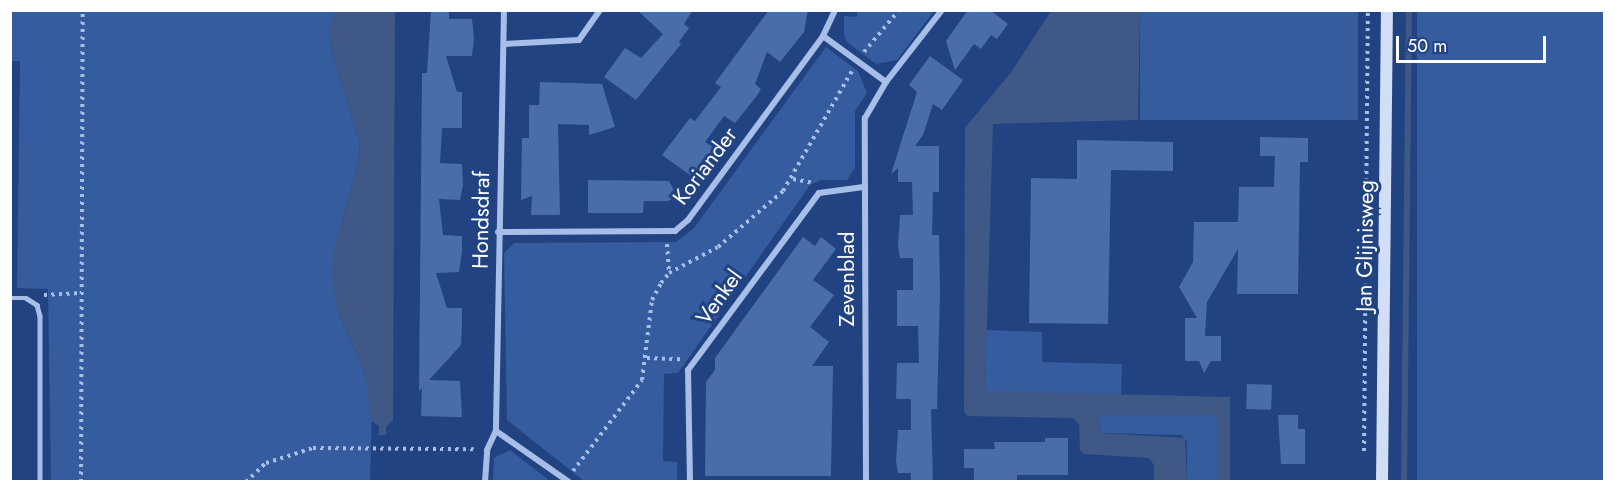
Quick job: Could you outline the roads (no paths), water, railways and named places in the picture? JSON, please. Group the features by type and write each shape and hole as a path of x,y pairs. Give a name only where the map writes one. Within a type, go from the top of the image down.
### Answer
{"street":[{"name":"Hondsdraf","path":"485,482 486,450 496,431 504,10"},
{"path":"504,44 579,40 600,10"},
{"name":"Koriander","path":"498,232 667,232 688,220 823,36 835,10"},
{"name":"Zevenblad","path":"866,482 865,118 886,82 942,10"},
{"name":"Jan Glijnisweg","path":"1382,482 1386,10"},
{"path":"823,36 886,82"},
{"name":"Venkel","path":"690,482 688,370 819,193 864,187"},
{"path":"496,431 568,481"}],"lane":[{"path":"10,298 26,298 37,305 40,316 40,482"}],"waterway":[{"path":"1404,482 1409,10"}]}
